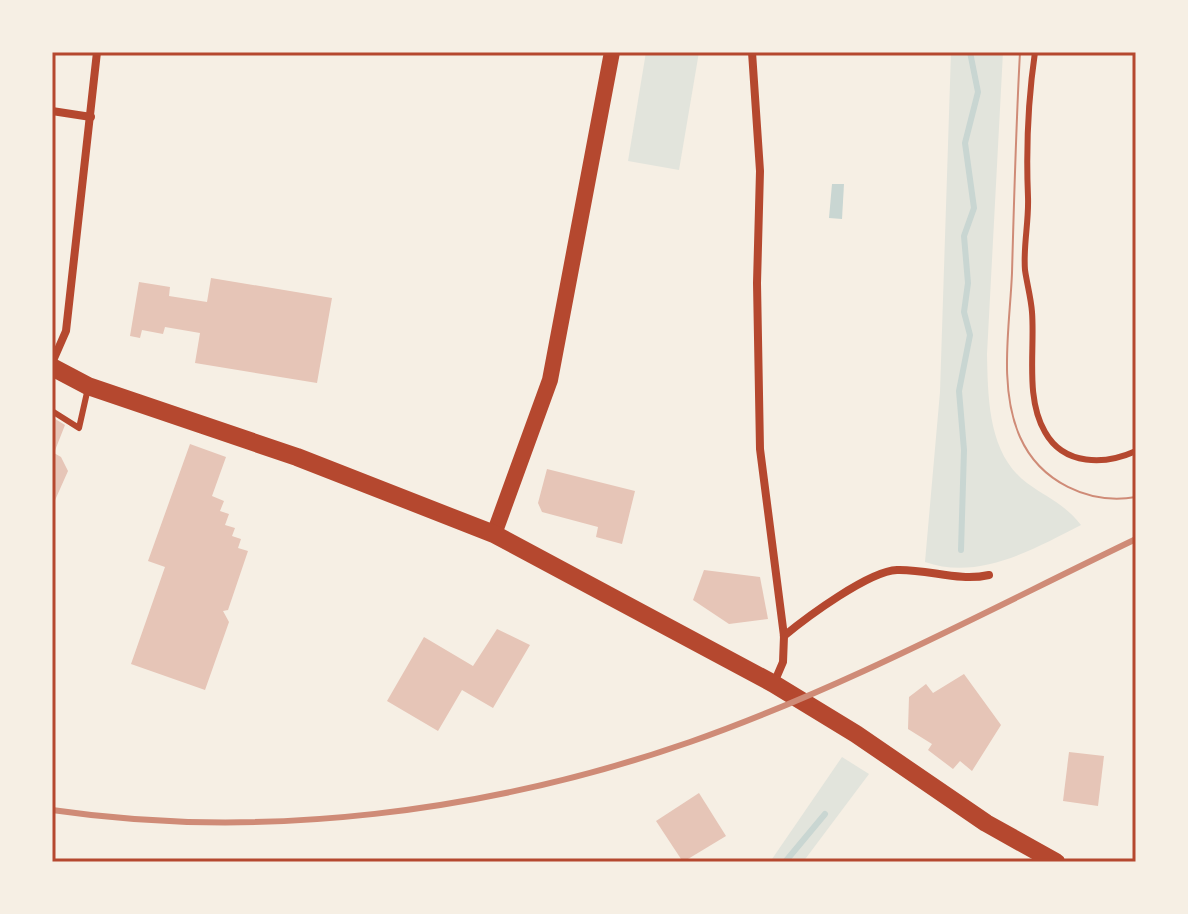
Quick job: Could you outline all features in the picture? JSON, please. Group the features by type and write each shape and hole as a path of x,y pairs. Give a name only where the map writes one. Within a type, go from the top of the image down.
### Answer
{"main road":[{"path":"494,534 550,380 612,52"},
{"path":"52,365 88,386 297,457 494,534 774,684 856,734 986,823 1056,862"}],"street":[{"path":"52,365 66,331 97,52"},
{"path":"752,52 760,171 757,283 760,449 784,636 783,662 774,684"},
{"path":"52,111 91,117"},
{"path":"784,636 867,581 895,570 972,579 989,575"}],"lane":[{"path":"1035,52 1025,172 1028,198 1024,243 1032,311 1033,384 1040,422 1054,444 1082,459 1109,460 1136,451"},
{"path":"52,411 79,428 88,386"}],"shaded area":[{"path":"646,52 699,52 679,170 628,161"},
{"path":"951,52 1003,52 987,354 990,407 997,441 1014,471 1081,525 1006,560 966,568 925,562 940,392"},
{"path":"832,184 844,184 842,219 829,218"},
{"path":"842,757 869,774 803,862 770,862"}],"building":[{"path":"211,278 332,298 317,383 195,363 200,333 165,327 163,334 142,330 140,338 130,336 139,282 170,287 169,296 207,302"},
{"path":"52,417 65,425 54,453 61,457 68,471 52,507"},
{"path":"190,444 226,457 212,496 224,501 220,511 229,514 225,525 235,528 232,536 241,539 238,548 248,551 228,610 223,611 229,622 205,690 131,664 165,567 148,561"},
{"path":"547,469 635,491 622,544 596,537 598,527 542,512 538,503"},
{"path":"704,570 760,577 768,619 729,624 693,600"},
{"path":"497,629 530,645 493,708 462,690 438,731 387,701 424,637 473,666"},
{"path":"964,674 1001,725 972,771 960,761 953,769 928,750 932,744 908,729 909,697 926,684 933,693"},
{"path":"1069,752 1104,756 1098,806 1063,801"},
{"path":"699,793 726,836 683,862 656,821"}],"waterway":[{"path":"961,550 964,450 959,391 970,335 964,312 968,283 964,236 974,208 965,143 978,92 970,52"},
{"path":"785,862 825,814"}],"tram line":[{"path":"1020,52 1007,356 1013,418 1029,453 1053,478 1068,487 1101,497 1136,497"}],"railway":[{"path":"52,810 132,819 294,821 375,814 535,787 614,766 747,721 916,646 1136,539"}]}
